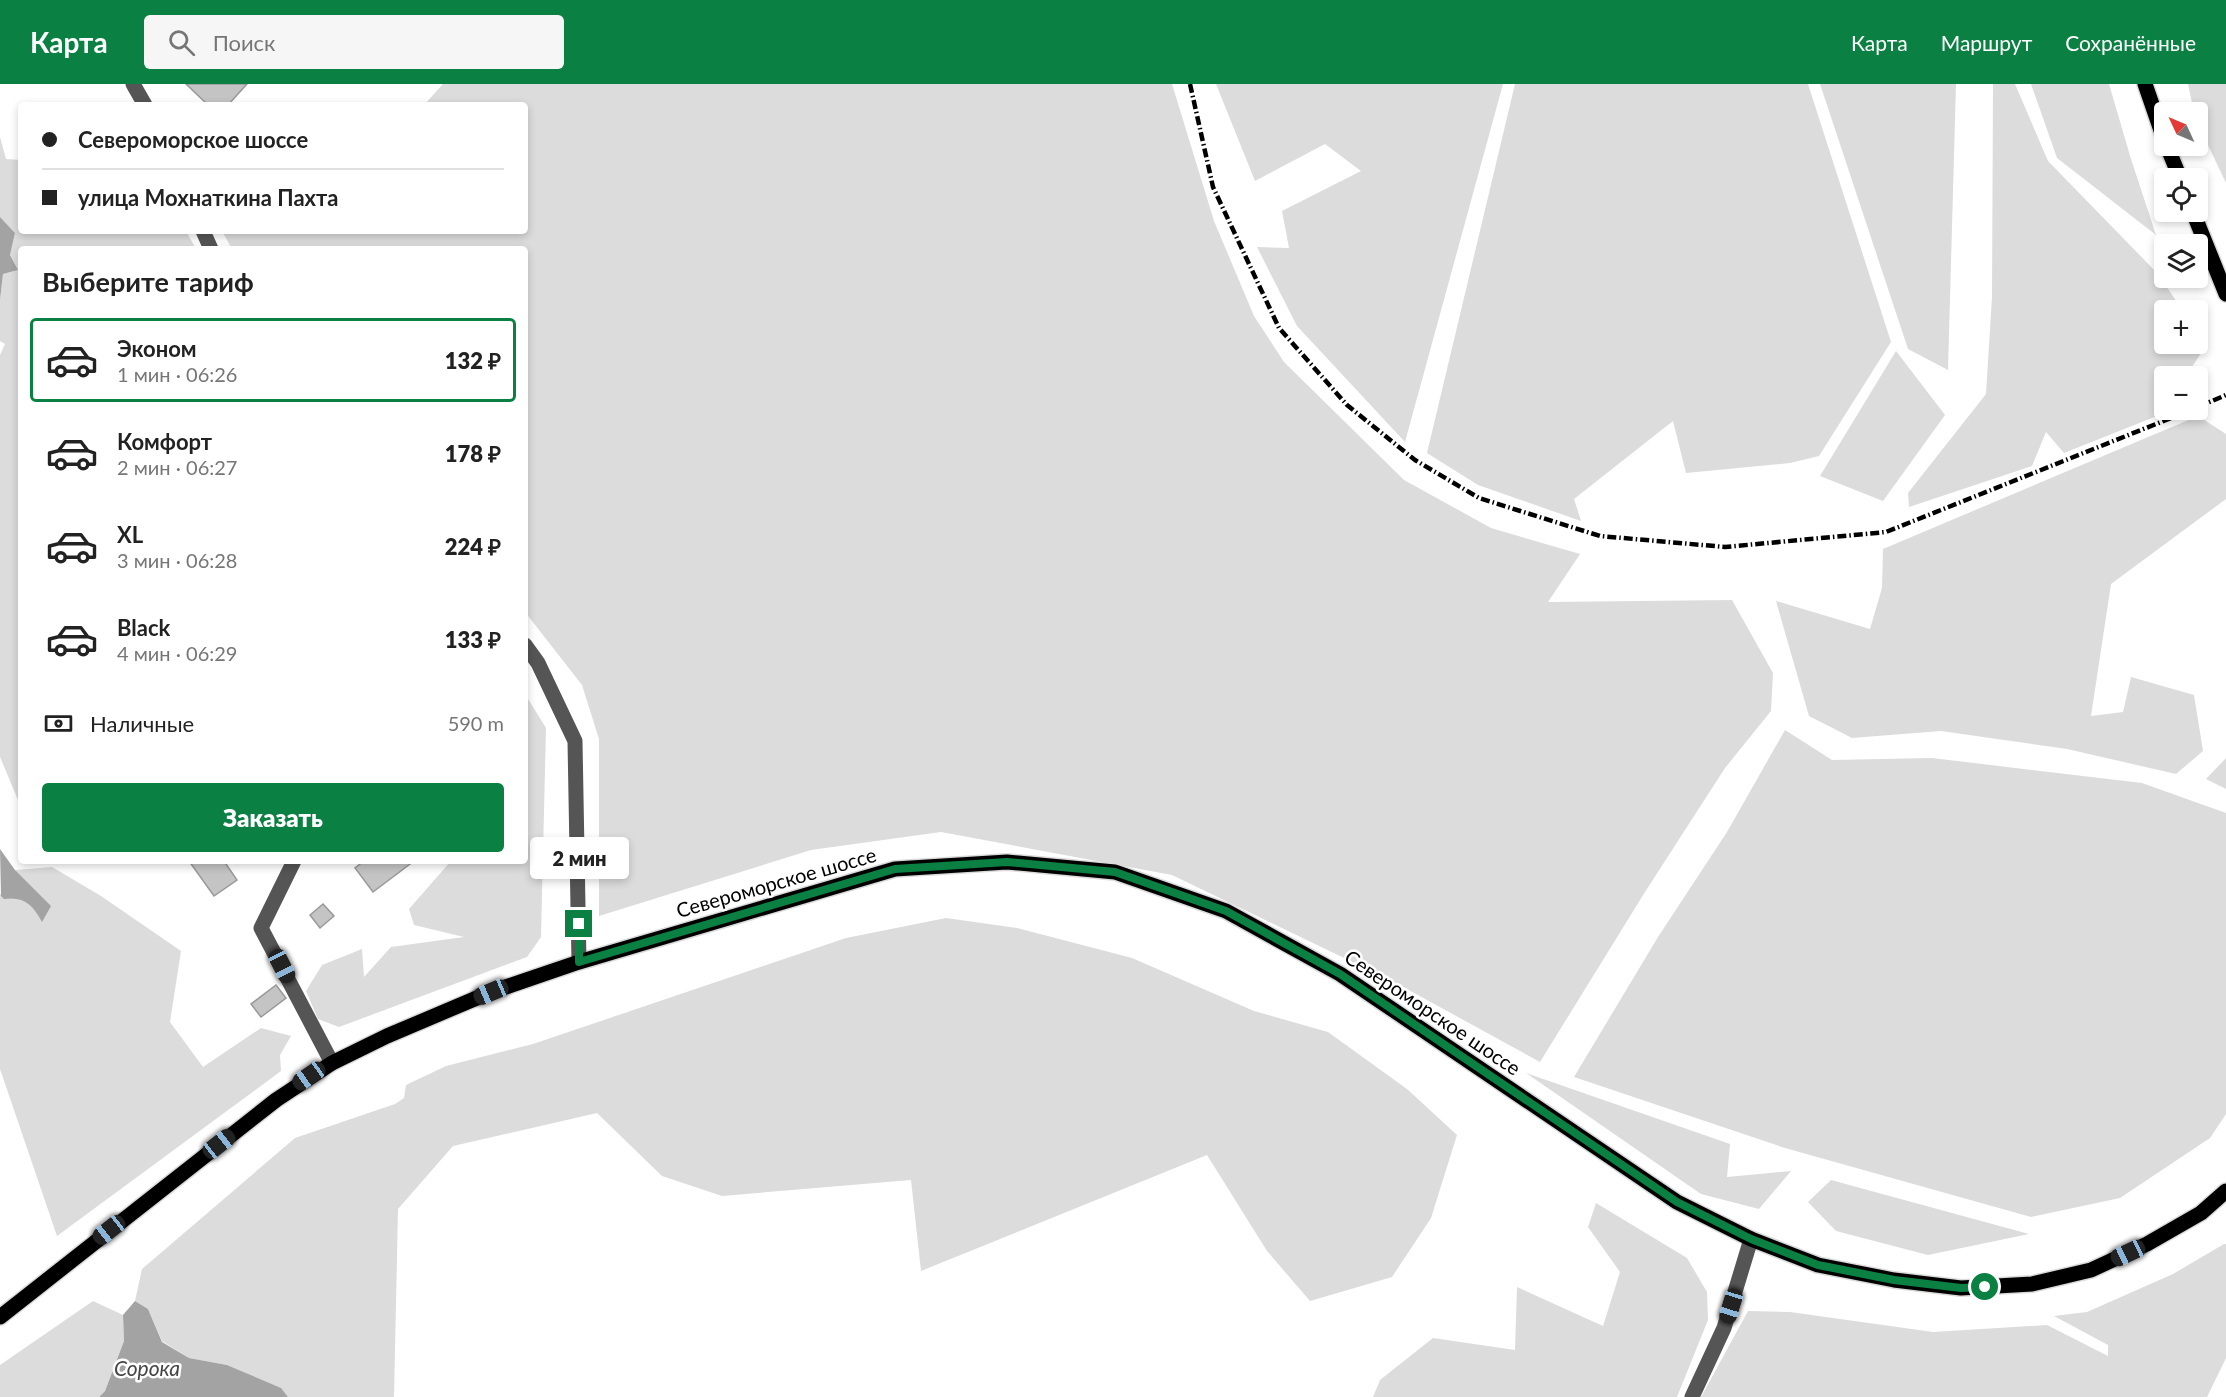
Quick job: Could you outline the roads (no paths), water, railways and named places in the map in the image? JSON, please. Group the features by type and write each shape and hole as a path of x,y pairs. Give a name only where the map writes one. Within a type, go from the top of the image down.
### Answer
{"main road":[{"path":"2145,84 2154,110"},
{"path":"2197,222 2226,294"},
{"name":"Североморское шоссе","path":"0,1317 276,1100 332,1063 387,1036 491,992 579,962 895,869 1007,862 1115,872 1226,911 1340,974 1677,1202 1751,1239 1818,1265 1894,1280 1961,1288 2032,1284 2091,1270 2147,1244 2200,1213 2226,1191"}],"street":[{"path":"133,84 144,102"},
{"path":"528,649 538,663 575,741 579,962"},
{"path":"293,864 261,928 332,1063"},
{"path":"1692,1397 1724,1328 1751,1239"}],"water":[{"path":"0,217 15,233 10,255 18,270 3,274 0,300"},
{"path":"0,849 15,870 51,906 42,922 27,903 17,899 4,899 1,896"},
{"name":"Сорока","path":"135,1301 148,1309 162,1342 189,1358 227,1365 281,1388 288,1397 99,1397 105,1391 124,1341 123,1315"}],"railway":[{"path":"1190,84 1213,187 1279,328 1347,405 1415,460 1479,498 1600,536 1725,547 1886,532 2166,420"},
{"path":"2208,403 2226,395"}]}
